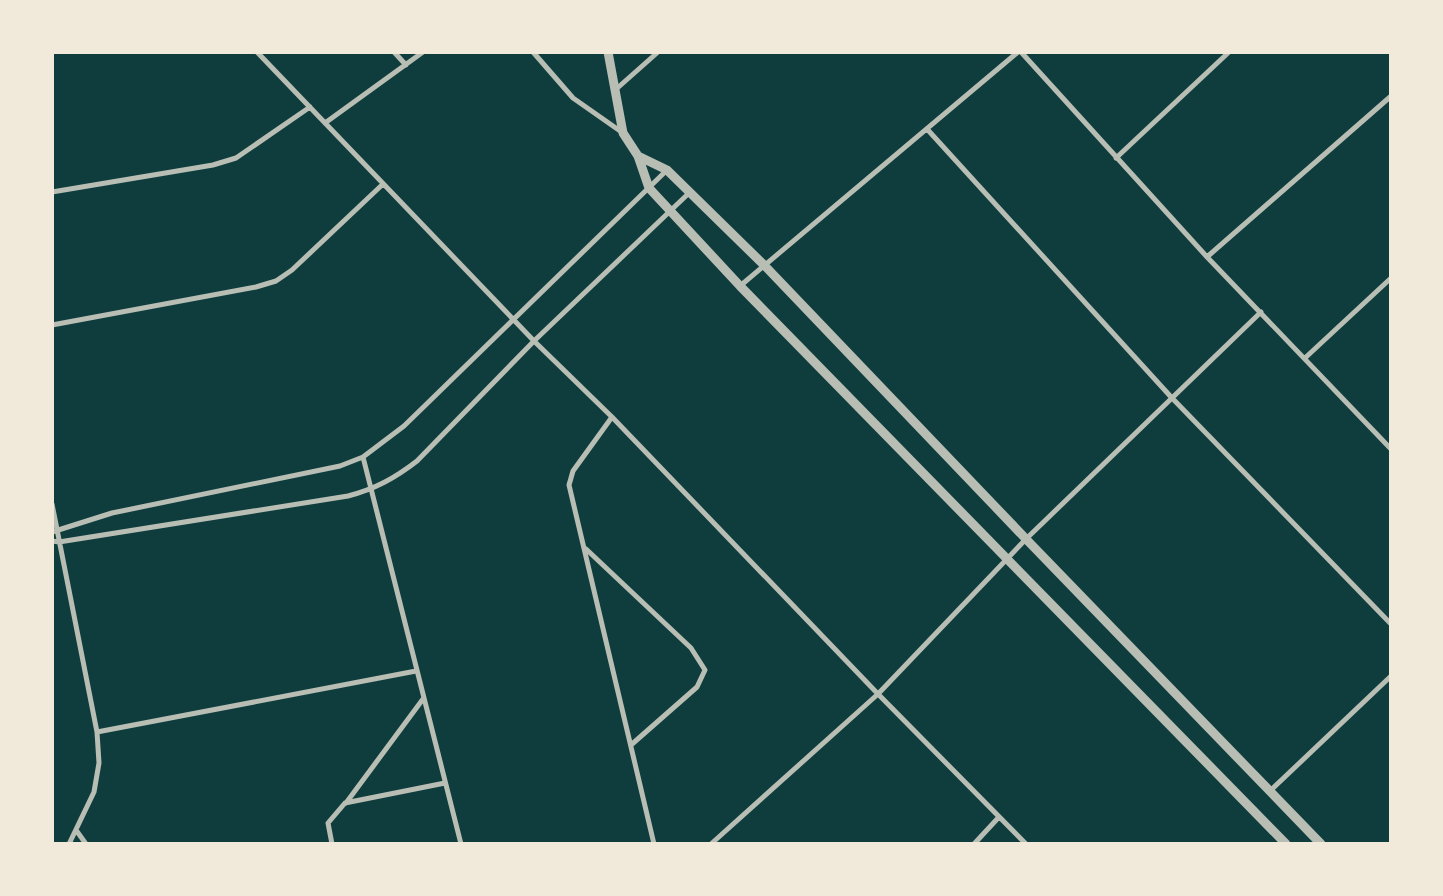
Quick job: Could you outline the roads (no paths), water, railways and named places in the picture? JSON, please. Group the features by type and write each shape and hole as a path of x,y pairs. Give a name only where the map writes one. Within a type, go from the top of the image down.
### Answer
{"street":[{"path":"258,52 534,341 612,417 878,694 1026,844"},
{"path":"394,52 406,65"},
{"path":"325,123 423,52"},
{"path":"533,52 578,103 623,133"},
{"path":"608,52 623,133 638,156 649,188 740,286 1286,844"},
{"path":"614,92 658,52"},
{"path":"740,286 1019,52 1207,257 1390,448"},
{"path":"1116,158 1229,52"},
{"path":"1207,257 1390,97"},
{"path":"52,192 213,165 236,158 310,107"},
{"path":"927,129 1172,398 1390,623"},
{"path":"638,156 666,170 765,266 1321,844"},
{"path":"55,531 112,513 340,466 363,456 404,426 666,170"},
{"path":"52,324 256,287 276,281 292,270 383,184"},
{"path":"52,541 59,542 348,496 373,490 396,477 417,461 534,341 689,193"},
{"path":"1305,358 1390,279"},
{"path":"711,844 878,694 1026,539 1261,312"},
{"path":"612,417 573,471 569,485 654,844"},
{"path":"363,456 461,844"},
{"path":"52,504 55,531 59,542 97,732 99,763 94,792 69,844"},
{"path":"584,548 691,648 705,670 697,687 631,744"},
{"path":"97,732 416,671"},
{"path":"1270,791 1390,677"},
{"path":"332,844 328,823 423,699"},
{"path":"345,803 445,783"},
{"path":"974,844 999,817"},
{"path":"76,830 86,844"}]}
